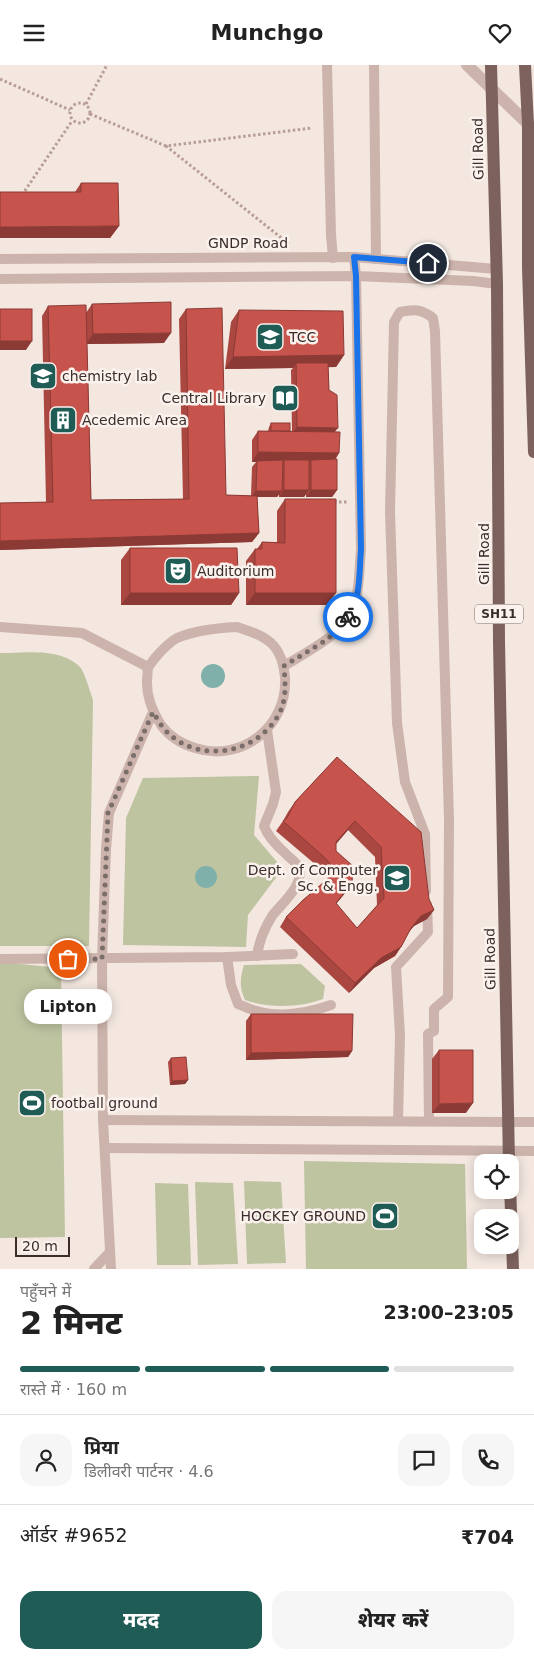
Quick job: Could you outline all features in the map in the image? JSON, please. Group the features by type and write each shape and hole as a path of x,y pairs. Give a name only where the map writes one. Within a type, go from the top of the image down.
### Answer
{"main road":[{"name":"Gill Road","path":"491,65 496,269 500,662 509,1154"},
{"path":"525,65 528,124 528,268 534,452"},
{"path":"511,1199 513,1269"}],"street":[{"path":"467,65 528,124"}],"lane":[{"path":"327,65 333,257"},
{"path":"374,65 376,259"},
{"path":"284,666 328,639 344,623 354,610 358,591 361,550 356,276 354,257"},
{"name":"GNDP Road","path":"0,259 354,257 496,269"},
{"path":"0,279 356,276 473,281 496,284"},
{"path":"398,1121 400,1035 396,967 428,932 424,834 405,782 397,723 390,521 394,322 400,312 411,310 423,311 433,318 435,331 449,820 448,997 434,1009 434,1031 428,1035 429,1121"},
{"path":"0,627 82,633 148,667"},
{"path":"237,627 255,633 274,646 284,666 286,689 280,711 267,730 249,744 228,751 205,751 184,744 165,731 153,712 146,690 148,667 160,652 176,639 214,628 237,627"},
{"path":"111,1269 103,1120 102,959 108,813 153,712"},
{"path":"257,956 261,935 298,880 299,868 267,835 264,826 276,792 267,730"},
{"path":"0,959 227,957 293,954"},
{"path":"227,957 231,985 238,1004 256,1011 273,1014 307,1013 331,1005"},
{"path":"103,1120 534,1122"},
{"path":"106,1148 474,1156"},
{"path":"519,1155 534,1151"},
{"path":"94,1269 110,1252"}],"path":[{"path":"86,104 107,65"},
{"path":"0,79 70,110"},
{"path":"72,121 69,115 70,110 76,103 86,104"},
{"path":"86,104 90,114 166,146 306,257"},
{"path":"72,121 83,123 90,114"},
{"path":"21,196 72,121"},
{"path":"166,146 312,127"}],"green space":[{"path":"31,652 63,656 80,667 86,678 93,700 89,946 0,946 0,653"},
{"path":"259,776 254,835 278,863 278,875 248,915 246,947 123,945 126,818 143,778"},
{"name":"football ground","path":"0,962 61,968 65,1237 0,1238"},
{"path":"301,964 325,986 323,999 304,1004 284,1006 273,1006 245,1000 241,983 244,965"},
{"name":"HOCKEY GROUND","path":"304,1161 465,1164 467,1269 306,1269"},
{"path":"244,1181 281,1182 286,1263 247,1264"},
{"path":"195,1182 233,1183 238,1264 198,1265"},
{"path":"155,1183 188,1184 191,1265 157,1265"}],"water":[{"path":"213,664 222,667 225,676 222,685 213,688 204,685 201,676 204,667"},
{"path":"206,866 216,873 217,877 210,887 206,888 196,881 195,877 202,867"}],"building":[{"path":"81,183 118,183 119,226 0,227 0,192 81,192"},
{"path":"171,302 171,333 93,334 92,304"},
{"name":"Acedemic Area","path":"86,305 91,500 189,499 186,309 222,308 226,495 257,496 259,533 0,541 0,503 53,502 48,306"},
{"path":"0,309 32,309 32,341 0,341"},
{"path":"239,310 343,311 344,355 233,357"},
{"path":"296,363 328,363 329,390 337,395 338,428 297,427"},
{"path":"271,423 290,423 290,431 271,431"},
{"path":"258,431 340,432 339,453 258,452"},
{"path":"337,459 337,490 311,490 311,460"},
{"path":"283,460 282,491 256,491 257,461"},
{"path":"284,460 309,460 309,490 284,490"},
{"path":"285,499 336,499 336,593 255,593 255,549 262,549 262,542 285,543"},
{"path":"130,548 237,548 239,593 130,593"},
{"name":"Dept. of Computer Sc. & Engg.","path":"337,757 421,832 429,899 434,910 421,916 411,928 401,947 381,958 355,983 286,917 337,871 283,821 287,818 295,802","holes":["355,821 381,847 384,898 357,928 336,903 352,883 353,866 336,851 336,842"]},
{"path":"251,1014 353,1014 352,1051 251,1053"},
{"path":"439,1050 473,1050 473,1103 439,1104"},
{"path":"186,1057 188,1080 172,1081 171,1058"}],"way so far":[{"path":"68,959 102,959 108,813 153,712 165,731 184,744 205,751 228,751 249,744 267,730 280,711 286,689 284,666 328,639 348,617"}],"place":[{"name":"TCC","path":"270,337"},
{"name":"chemistry lab","path":"43,376"},
{"name":"Central Library","path":"285,398"},
{"name":"Acedemic Area","path":"63,420"},
{"name":"Auditorium","path":"178,571"},
{"name":"Dept. of Computer Sc. & Engg.","path":"397,878"},
{"name":"Lipton","path":"68,959"},
{"name":"football ground","path":"32,1103"},
{"name":"HOCKEY GROUND","path":"385,1216"}],"route":[{"path":"348,617 354,610 358,591 361,550 356,276 354,257 428,263"}]}
